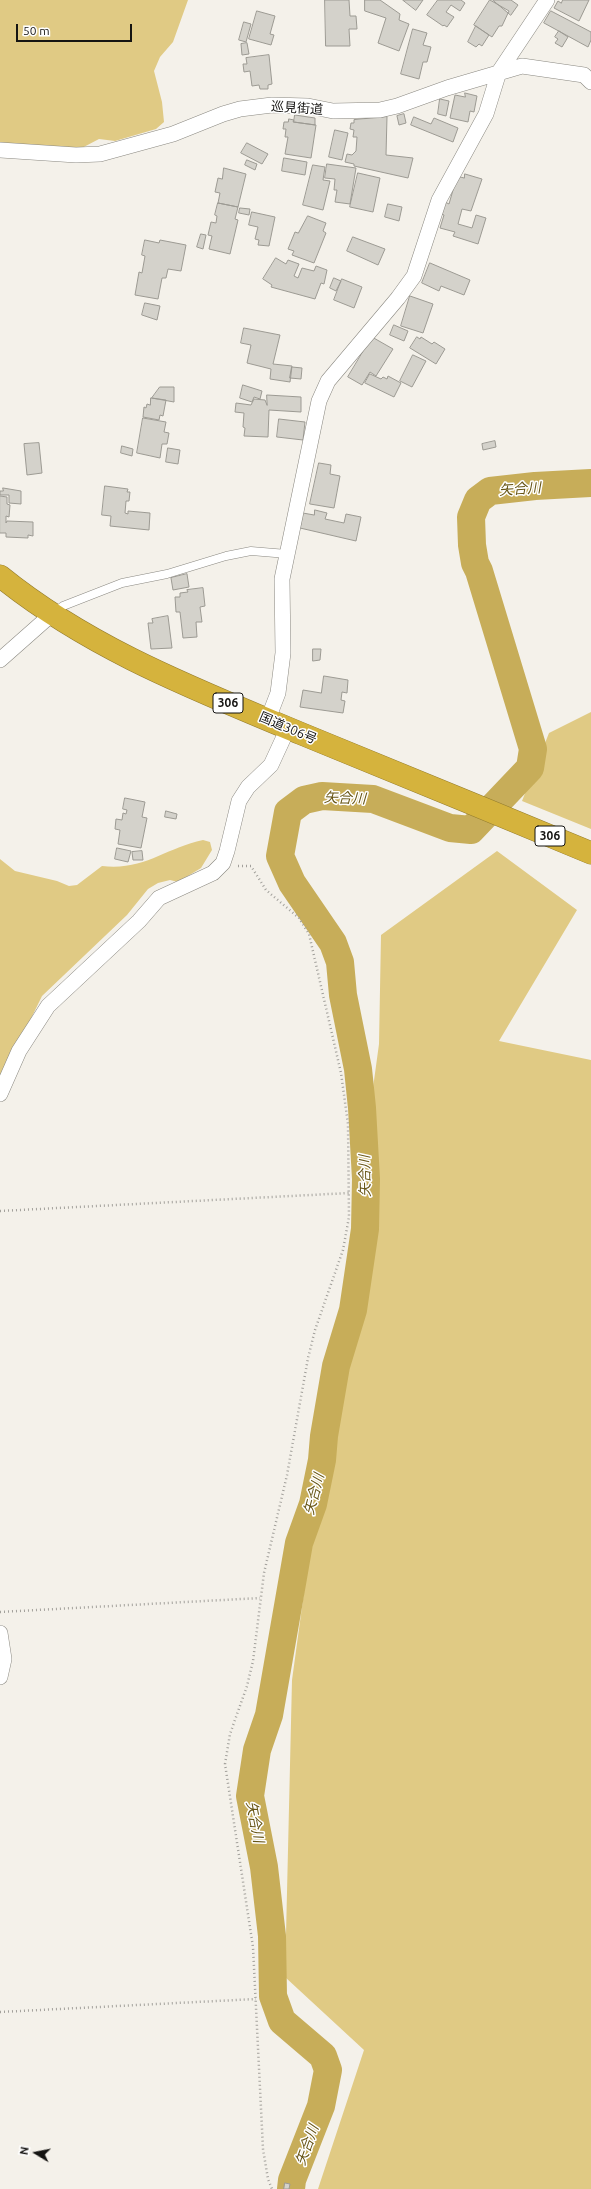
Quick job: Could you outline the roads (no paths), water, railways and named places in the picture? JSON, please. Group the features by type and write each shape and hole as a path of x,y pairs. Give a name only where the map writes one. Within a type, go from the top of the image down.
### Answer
{"highway":[{"name":"国道306号","path":"0,576 52,614 123,656 288,728 591,853"}],"street":[{"path":"268,719 278,693 283,653 282,579 319,402 328,381 398,298 414,276 439,200 486,114 499,72 547,0"},
{"name":"巡見街道","path":"0,150 76,155 100,154 173,134 223,114 240,109 264,106 308,106 333,111 355,112 380,110 522,66 584,76 591,82"},
{"path":"0,660 52,614"},
{"path":"0,1094 19,1051 48,1006 139,921 159,898 213,873 223,863 227,852 238,801 248,787 271,765 288,728"},
{"path":"0,1633 4,1659 0,1677"}],"lane":[{"path":"52,614 63,606 122,583 167,574 226,556 251,551 287,554"}],"waterway":[{"name":"矢合川","path":"291,2189 292,2180 321,2106 328,2070 323,2056 282,2021 273,1996 272,1936 264,1867 250,1796 257,1750 269,1715 299,1543 313,1504 322,1460 324,1436 336,1366 353,1310 365,1229 366,1179 358,1069 343,995 340,962 333,943 292,883 280,856 288,812 304,800 322,796 373,799 450,828 471,830 530,768 533,749 479,571 475,563 472,545 471,517 478,500 490,491 535,486 591,483"}]}
